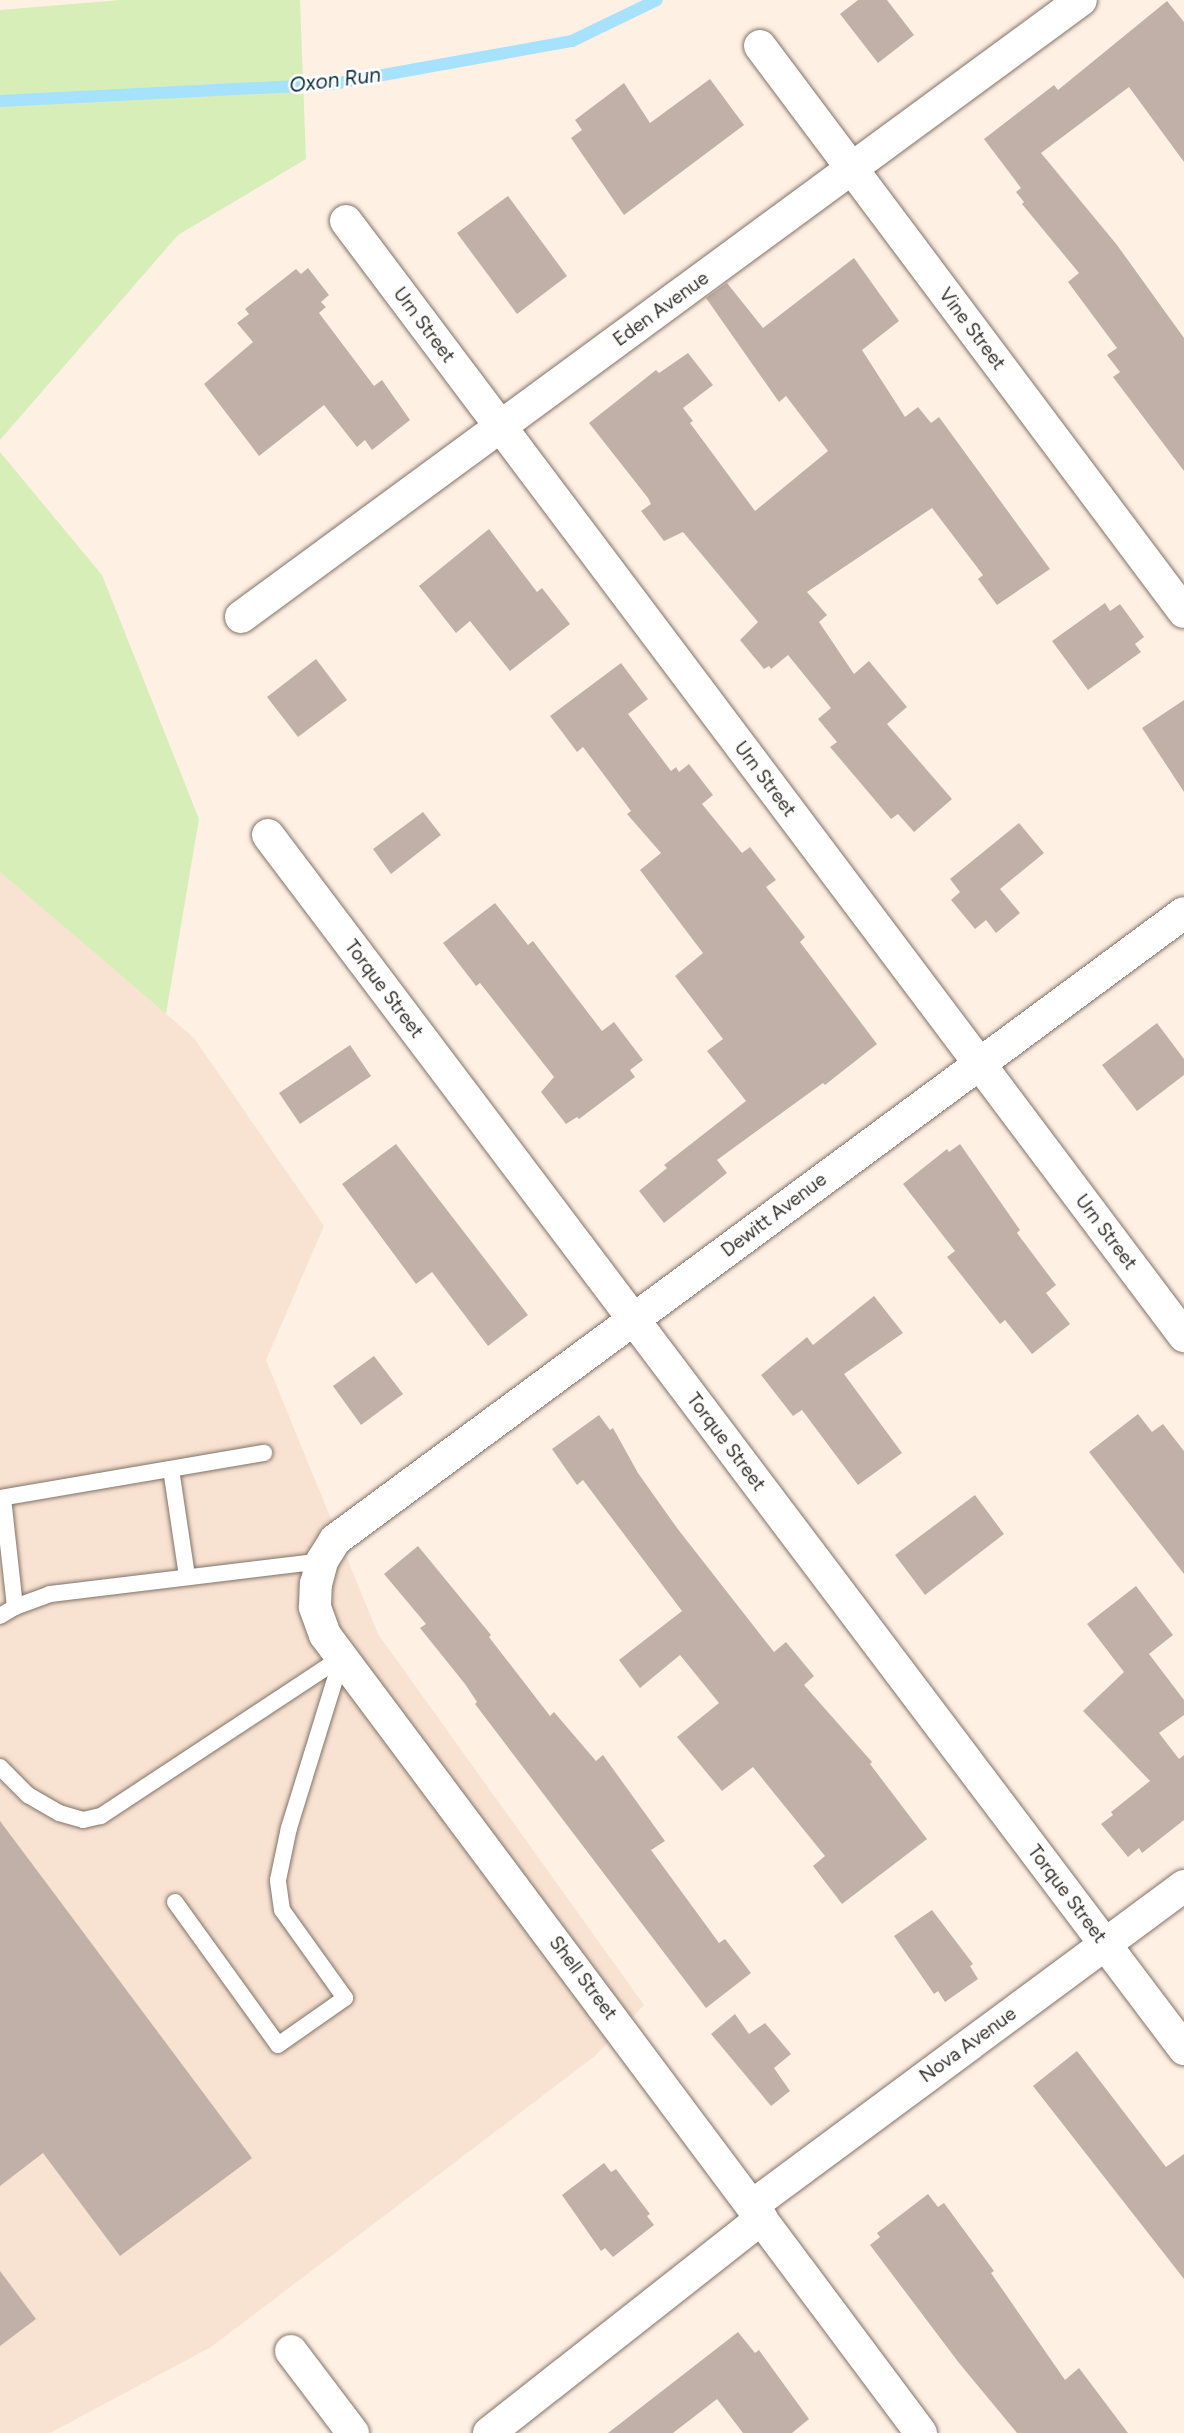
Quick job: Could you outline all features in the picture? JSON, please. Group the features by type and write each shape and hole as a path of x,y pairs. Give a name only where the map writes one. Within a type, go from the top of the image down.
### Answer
{"street":[{"name":"Eden Avenue","path":"241,618 1081,0"},
{"name":"Vine Street","path":"760,46 1184,612"},
{"name":"Urn Street","path":"346,221 1184,1336"},
{"name":"Torque Street","path":"268,835 1184,2049"},
{"name":"Dewitt Avenue","path":"365,1520 1184,913"},
{"name":"Shell Street","path":"365,1520 335,1540 322,1561 316,1584 315,1607 325,1635 921,2433"},
{"name":"Nova Avenue","path":"489,2433 757,2211 1184,1885"},
{"path":"291,2351 353,2433"}],"lane":[{"path":"15,1606 2,1498 264,1452"},
{"path":"171,1469 187,1576"},
{"path":"0,1616 15,1606 50,1594 322,1561"},
{"path":"0,1767 28,1795 60,1813 83,1820 101,1816 341,1657"},
{"path":"176,1902 278,2045 345,1998 282,1910 278,1880 289,1828 341,1657"}],"shaded area":[{"path":"0,872 194,1038 324,1226 266,1360 378,1634 644,2005 595,2056 211,2347 50,2433 0,2433"}],"green space":[{"path":"121,0 300,0 306,159 178,235 0,440 0,10"},
{"path":"0,452 102,575 199,819 166,1014 0,872"}],"building":[{"path":"858,0 887,0 914,35 878,63 840,14"},
{"path":"1167,1 1184,22 1184,162 1129,87 1041,153 1117,245 1184,338 1184,471 1113,377 1120,372 1107,355 1117,348 1068,282 1079,273 1022,204 1024,202 1016,192 1021,188 984,139 1054,85 1058,90"},
{"path":"710,79 744,125 624,215 571,138 582,130 575,120 624,83 650,123"},
{"path":"508,196 567,276 517,314 457,233"},
{"path":"854,258 899,321 862,350 905,417 918,407 931,423 939,417 1050,569 997,605 978,579 983,575 932,508 807,592 827,615 819,622 854,674 869,661 907,707 887,724 952,799 914,832 898,814 891,819 830,747 837,742 818,719 831,708 788,655 771,669 769,666 764,669 740,640 758,622 683,532 664,541 641,511 651,504 648,498 589,423 656,370 659,373 688,353 713,385 683,408 693,421 690,423 755,511 828,451 786,396 779,402 706,298 727,283 763,328"},
{"path":"308,268 329,295 321,302 326,307 319,313 374,386 382,380 410,420 372,450 365,440 357,447 324,405 259,456 204,384 253,342 237,323 249,314 245,309 296,269 301,274"},
{"path":"489,529 537,592 542,588 570,624 510,671 470,621 456,633 419,586"},
{"path":"1105,603 1110,611 1120,604 1144,637 1135,644 1141,652 1088,690 1052,641"},
{"path":"316,659 347,700 298,737 267,697"},
{"path":"621,663 648,699 628,714 671,771 676,767 679,772 689,764 713,795 702,804 742,853 750,847 776,880 766,887 805,937 800,942 877,1044 825,1085 823,1083 717,1160 727,1173 664,1223 639,1191 667,1168 664,1165 746,1101 707,1051 723,1039 675,976 703,953 640,870 661,853 627,814 631,811 583,747 577,752 550,716"},
{"path":"1184,700 1184,792 1142,728"},
{"path":"423,812 441,835 391,874 373,849"},
{"path":"1019,823 1044,853 1000,889 1020,913 996,933 986,920 975,929 951,900 960,892 950,879"},
{"path":"495,903 528,945 533,941 602,1031 614,1022 643,1060 630,1070 635,1077 579,1119 577,1117 566,1124 541,1092 554,1077 480,983 476,986 443,943"},
{"path":"1157,1023 1184,1059 1184,1075 1137,1111 1102,1065"},
{"path":"350,1045 371,1076 300,1124 279,1093"},
{"path":"396,1144 528,1315 488,1346 432,1272 416,1284 342,1184"},
{"path":"960,1144 1020,1230 1017,1233 1056,1285 1046,1293 1070,1324 1032,1354 1005,1320 1000,1324 947,1257 955,1251 903,1184 947,1149 949,1152"},
{"path":"874,1296 903,1333 844,1374 902,1453 858,1485 802,1410 793,1416 761,1375 807,1337 813,1345"},
{"path":"374,1356 403,1394 361,1425 333,1386"},
{"path":"1138,1414 1152,1432 1163,1424 1184,1451 1184,1574 1089,1452"},
{"path":"599,1415 610,1430 613,1428 638,1473 677,1528 774,1652 786,1642 814,1676 804,1685 872,1762 870,1764 927,1839 842,1904 813,1866 825,1856 753,1767 722,1791 677,1737 719,1703 680,1655 640,1688 619,1660 682,1611 583,1480 577,1485 552,1449"},
{"path":"975,1495 1004,1534 925,1595 895,1555"},
{"path":"418,1546 491,1635 489,1637 550,1716 554,1712 596,1761 603,1755 665,1841 651,1850 719,1943 725,1939 751,1973 706,2008 475,1704 477,1702 465,1684 420,1628 426,1624 384,1574"},
{"path":"1136,1586 1173,1635 1149,1654 1184,1700 1184,1715 1159,1733 1179,1759 1184,1755 1184,1820 1142,1853 1139,1848 1128,1857 1101,1824 1113,1815 1111,1812 1150,1781 1083,1711 1124,1672 1087,1624"},
{"path":"0,1821 252,2158 120,2256 43,2153 0,2186"},
{"path":"932,1910 973,1964 970,1966 978,1979 945,2002 938,1991 934,1994 894,1936"},
{"path":"735,2014 749,2034 765,2023 791,2054 774,2068 790,2091 771,2106 711,2034"},
{"path":"1077,2051 1166,2167 1184,2154 1184,2279 1033,2086"},
{"path":"604,2163 611,2172 616,2169 650,2214 647,2216 654,2225 613,2257 605,2248 601,2251 562,2195"},
{"path":"928,2194 938,2207 944,2203 994,2271 991,2273 1065,2380 1079,2368 1128,2433 1017,2433 959,2363 870,2245 880,2237 877,2233"},
{"path":"0,2271 36,2319 0,2346"},
{"path":"738,2332 755,2353 759,2350 809,2419 792,2433 743,2433 717,2399 673,2433 608,2433"}],"waterway":[{"name":"Oxon Run","path":"0,101 333,84 572,41 657,0"}]}
